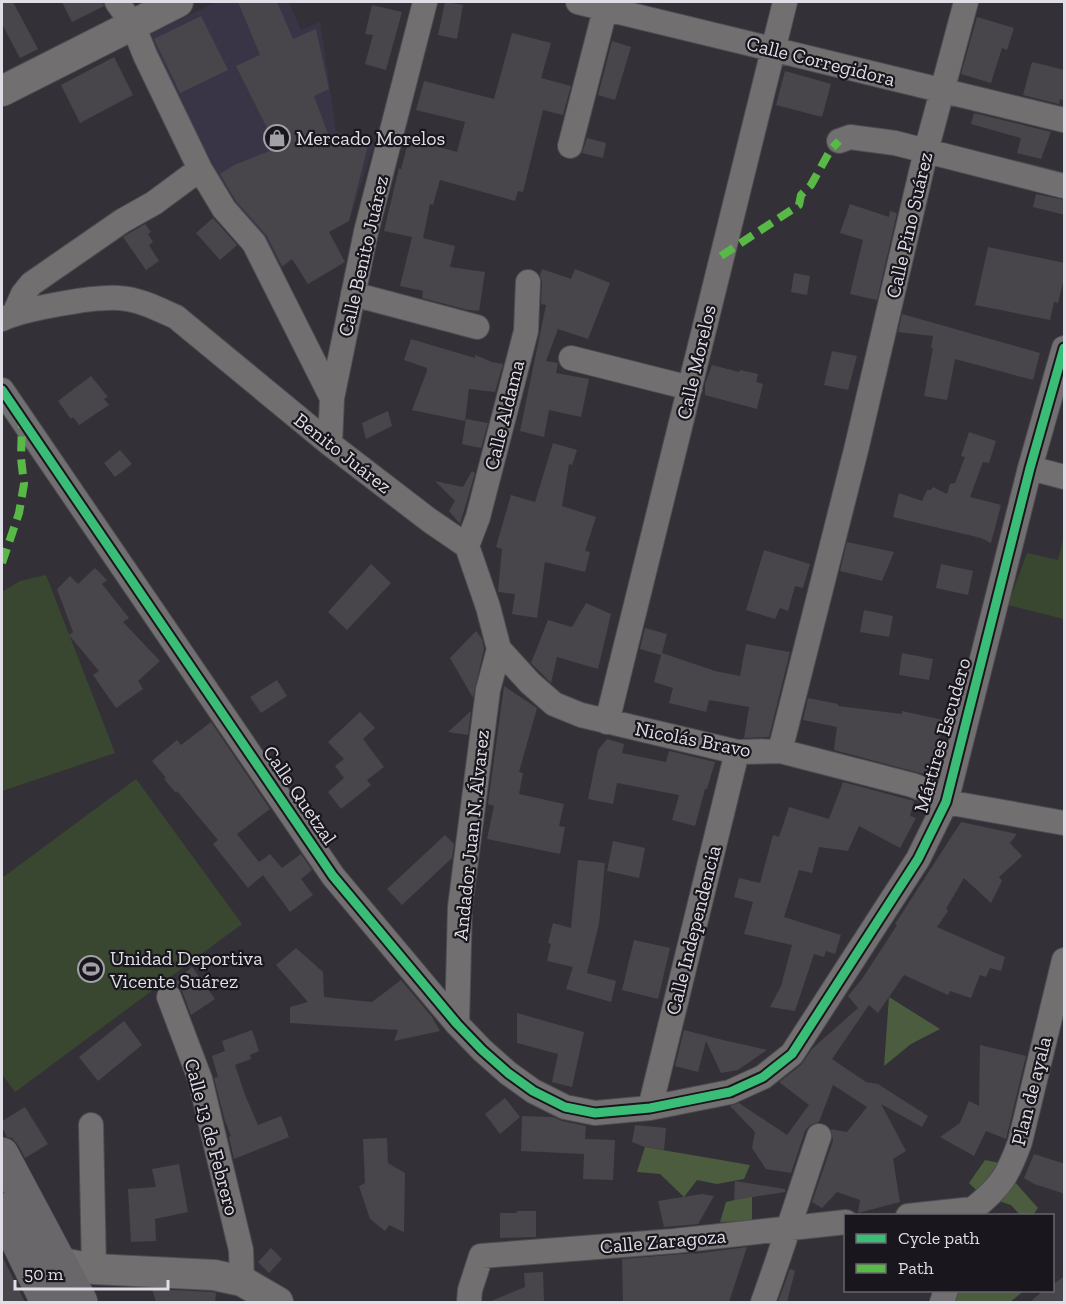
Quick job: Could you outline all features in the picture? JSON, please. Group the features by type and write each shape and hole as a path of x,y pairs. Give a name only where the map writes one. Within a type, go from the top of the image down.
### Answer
{"main road":[{"path":"2,1154 47,1280"},
{"path":"2,1210 47,1280 81,1302"}],"street":[{"path":"2,91 125,13 178,2"},
{"name":"Calle Benito Juárez","path":"330,444 333,398 366,232 425,2"},
{"name":"Calle Corregidora","path":"578,2 606,5 943,92 1065,120"},
{"name":"Calle Morelos","path":"607,722 786,2"},
{"name":"Calle Pino Suárez","path":"780,751 856,450 926,151 966,2"},
{"path":"570,146 606,5"},
{"path":"125,13 200,169 224,209 254,243 333,398"},
{"path":"839,141 850,137 864,138 1065,186"},
{"path":"8,316 31,284 122,221 154,203 200,169"},
{"name":"Calle Aldama","path":"467,546 478,517 526,331 528,282"},
{"path":"353,294 477,327"},
{"name":"Benito Juárez","path":"8,316 90,300 120,297 147,304 176,317 330,444 467,546"},
{"name":"Mártires Escudero","path":"650,1108 730,1092 763,1077 792,1054 918,859 946,802 1030,468 1065,348"},
{"path":"571,358 690,388"},
{"name":"Calle Quetzal","path":"2,390 333,876 457,1024 508,1073 533,1090 566,1107 595,1113 650,1108"},
{"path":"1030,468 1065,477"},
{"path":"467,546 488,607 499,649 530,683 554,704 607,722"},
{"name":"Andador Juan N. Álvarez","path":"457,1024 460,908 488,690 499,649"},
{"name":"Nicolás Bravo","path":"607,722 737,752 780,751 912,785 929,791 946,802 1065,823"},
{"name":"Calle Independencia","path":"650,1108 737,752"},
{"name":"Plan de ayala","path":"972,1212 993,1193 1009,1171 1020,1142 1065,960"},
{"name":"Calle 13 de Febrero","path":"169,997 201,1079 241,1250 242,1281"},
{"path":"91,1125 94,1269"},
{"path":"763,1302 819,1136"},
{"path":"929,1214 972,1212"},
{"name":"Calle Zaragoza","path":"469,1302 470,1290 481,1256 674,1241 844,1222"},
{"path":"47,1280 94,1269 214,1275 242,1281 278,1302"}],"shaded area":[{"name":"Mercado Morelos","path":"217,2 289,2 301,30 320,22 336,131 374,144 351,215 274,274 142,37"}],"green space":[{"path":"1064,536 1064,619 1008,605 1027,553 1058,560"},
{"path":"46,575 115,753 2,791 2,592 20,581"},
{"name":"Unidad Deportiva Vicente Suárez","path":"136,779 242,924 15,1092 2,1074 2,878"},
{"path":"889,997 940,1029 911,1044 884,1066"},
{"path":"645,1147 750,1165 744,1179 717,1184 697,1180 684,1197 660,1174 637,1172"},
{"path":"985,1160 1005,1164 985,1199 969,1183"},
{"path":"1015,1182 1038,1208 1034,1214 1019,1214 1011,1205 996,1200"},
{"path":"752,1196 752,1221 720,1222 726,1202"},
{"path":"956,1292 1023,1292 1010,1302 953,1302"}],"building":[{"path":"2,2 13,2 38,49 20,58 2,24"},
{"path":"62,2 103,2 104,6 72,22"},
{"path":"238,2 277,2 293,39 316,29 329,89 314,96 328,134 368,145 349,221 329,232 345,262 308,284 292,259 282,266 267,236 236,201 220,174 234,165 277,148 236,66 260,55"},
{"path":"445,2 463,5 457,39 438,35"},
{"path":"372,5 402,12 386,70 365,64 373,35 365,34"},
{"path":"201,16 228,70 180,93 154,39"},
{"path":"977,17 1014,28 1007,50 1002,48 991,83 961,74"},
{"path":"512,33 551,43 541,78 571,86 563,115 543,110 523,192 518,191 515,201 440,180 433,205 430,204 423,238 455,246 450,267 485,272 479,311 468,310 422,298 423,291 400,286 412,237 384,231 399,168 401,169 409,139 457,152 465,122 416,110 424,81 494,99"},
{"path":"612,41 631,47 615,100 598,95"},
{"path":"114,57 133,95 80,123 61,85"},
{"path":"1032,62 1065,70 1065,101 1060,99 1059,104 1023,95"},
{"path":"785,71 831,84 822,117 776,105"},
{"path":"974,113 1051,132 1041,159 1017,153 1021,138 971,124"},
{"path":"587,138 606,143 603,158 582,153"},
{"path":"1036,194 1065,200 1065,215 1033,207"},
{"path":"850,204 889,217 890,211 897,213 877,300 850,294 863,240 840,233"},
{"path":"213,218 237,245 220,260 196,233"},
{"path":"145,224 151,232 148,234 153,242 149,245 159,261 146,270 123,237"},
{"path":"988,247 1065,263 1065,274 1058,303 1054,302 1050,320 975,305"},
{"path":"542,269 571,279 575,269 610,283 588,339 558,329 546,361 558,363 556,373 589,379 581,417 549,410 544,437 520,431 546,305 541,304 540,275"},
{"path":"794,273 810,276 807,295 791,292"},
{"path":"902,314 1040,353 1033,380 955,359 947,400 924,396 933,336 898,332"},
{"path":"411,339 503,364 495,392 469,389 465,421 412,410 427,368 404,360"},
{"path":"832,351 857,356 848,390 824,385"},
{"path":"712,365 758,374 756,382 763,384 757,409 705,395 705,384"},
{"path":"91,376 108,397 104,399 109,405 79,425 73,417 71,419 58,401"},
{"path":"388,411 392,426 366,439 362,423"},
{"path":"466,419 488,423 481,448 462,444"},
{"path":"969,432 996,441 989,463 983,462 970,497 1001,505 991,543 981,538 893,517 899,493 922,501 927,490 933,487 947,494 950,484 955,483 965,457 961,456"},
{"path":"553,443 577,450 572,465 569,464 562,506 596,517 585,551 590,552 585,572 545,562 537,618 512,614 515,594 498,592 502,549 496,547 511,495 535,502"},
{"path":"120,450 132,464 115,477 104,463"},
{"path":"472,471 475,473 460,524 449,511 455,501 435,481 463,487"},
{"path":"847,542 894,552 882,581 840,571"},
{"path":"764,550 810,564 803,588 795,586 788,611 780,608 775,619 746,610"},
{"path":"371,564 391,583 347,630 328,612"},
{"path":"941,564 973,571 968,595 936,588"},
{"path":"95,568 107,580 102,584 129,618 123,622 160,661 138,681 143,689 116,708 93,675 99,671 69,635 73,632 57,589 70,576 78,584"},
{"path":"586,603 611,614 598,669 557,657 551,683 531,663 548,620 572,627"},
{"path":"864,610 893,616 889,637 860,632"},
{"path":"645,628 667,634 662,653 715,671 740,676 746,644 790,652 769,737 744,738 749,707 709,700 706,712 669,703 673,688 654,682 661,655 640,649"},
{"path":"476,631 482,639 484,649 473,698 450,658"},
{"path":"902,653 933,659 929,680 899,675"},
{"path":"277,680 287,696 261,713 250,697"},
{"path":"504,686 537,708 519,772 523,773 519,794 564,804 559,826 565,827 560,854 487,839 494,806 488,804"},
{"path":"808,698 838,704 838,706 902,714 902,711 943,720 931,776 834,750 837,727 803,720"},
{"path":"471,711 468,735 448,732"},
{"path":"360,712 375,728 363,739 384,767 367,780 371,785 341,809 328,792 344,778 335,766 344,759 328,742"},
{"path":"211,722 270,809 237,834 259,862 270,854 282,868 301,854 312,870 301,879 313,895 290,912 263,875 248,888 213,844 218,840 164,779 166,778 152,761 177,740 181,745"},
{"path":"607,739 624,744 622,753 666,762 669,751 715,762 695,826 672,820 679,795 617,783 613,804 588,799 598,750"},
{"path":"843,782 914,801 910,816 916,818 900,848 859,826 848,851 819,847 812,873 799,870 784,917 841,935 835,954 826,951 824,957 814,954 795,1011 770,1007 781,986 792,945 744,934 753,902 734,897 739,878 760,883 773,835 779,837 789,807 829,819"},
{"path":"961,822 1017,834 1010,843 1022,856 999,877 1002,881 991,903 964,878 946,909 948,911 937,927 1005,957 1001,971 990,968 986,977 980,975 971,998 950,991 948,995 904,975 878,1013 869,1005 832,1059 866,1082 878,1084 928,1116 922,1127 881,1104 906,1151 893,1159 900,1202 858,1213 860,1200 837,1192 822,1208 812,1202 833,1141 831,1129 847,1132 867,1107 833,1085 819,1122 810,1125 805,1131 791,1173 766,1169 752,1148 755,1132 730,1106 739,1103 787,1135 809,1105 779,1082 801,1065 812,1049 858,1008 848,996 862,979"},
{"path":"445,835 454,844 452,858 402,905 387,889"},
{"path":"613,841 645,848 639,878 607,871"},
{"path":"578,860 605,863 599,924 587,973 616,981 611,1002 566,989 573,967 547,961 551,944 548,943 553,923 571,928"},
{"path":"634,940 670,948 658,999 622,990"},
{"path":"296,948 323,972 324,997 372,1002 401,980 432,1017 440,1031 394,1041 398,1030 290,1023 290,1007 308,1002 276,965"},
{"path":"192,967 215,999 191,1015 182,991 173,984"},
{"path":"517,1013 584,1032 572,1087 552,1082 558,1054 517,1043"},
{"path":"124,1021 142,1045 98,1081 79,1057"},
{"path":"252,1030 259,1051 250,1055 251,1059 235,1065 245,1095 258,1125 281,1116 289,1137 234,1159 229,1137 231,1136 214,1078 218,1077 212,1056 225,1051 222,1041"},
{"path":"684,1030 767,1050 738,1070 721,1073 706,1041 698,1072 675,1066"},
{"path":"980,1045 1026,1056 1006,1139 986,1131 974,1156 940,1137 960,1123 969,1101 979,1106"},
{"path":"505,1098 520,1117 500,1134 485,1114"},
{"path":"25,1107 48,1144 25,1158 12,1138 7,1137 2,1121"},
{"path":"522,1116 553,1117 586,1126 585,1139 615,1140 613,1180 583,1179 584,1154 521,1151"},
{"path":"635,1125 666,1128 664,1150 632,1142"},
{"path":"387,1138 388,1163 405,1173 404,1232 389,1225 385,1231 370,1219 359,1186 365,1183 363,1139"},
{"path":"1034,1154 1065,1164 1065,1194 1034,1184 1024,1178"},
{"path":"179,1164 188,1212 155,1219 156,1241 131,1242 128,1189 156,1187 152,1169"},
{"path":"735,1181 785,1189 785,1192 734,1200"},
{"path":"702,1194 714,1196 698,1224 664,1227 658,1201"},
{"path":"517,1211 536,1211 536,1237 500,1238 500,1213 517,1213"},
{"path":"747,1247 729,1302 623,1302 622,1259 694,1254"},
{"path":"271,1248 282,1259 269,1273 258,1262"},
{"path":"2,1256 25,1302 2,1302"},
{"path":"790,1269 795,1271 787,1302 778,1302"},
{"path":"543,1272 544,1302 489,1302 525,1287 524,1273"},
{"path":"1065,1276 1065,1302 1030,1302 1042,1292 1054,1292 1054,1283"},
{"path":"152,1289 212,1292 216,1293 215,1302 156,1302"}],"marked path":[{"path":"721,256 799,205 801,195 811,185 831,149 839,141"},
{"path":"2,563 19,513 24,484 21,458 22,423"}],"cycle path":[{"path":"2,390 333,876 457,1024 482,1050 533,1091 565,1107 595,1113 650,1108 730,1092 763,1077 792,1054 918,859 946,802 1030,468 1064,348"}],"place":[{"name":"Mercado Morelos","path":"277,138"},
{"name":"Unidad Deportiva Vicente Suárez","path":"91,969"}]}
